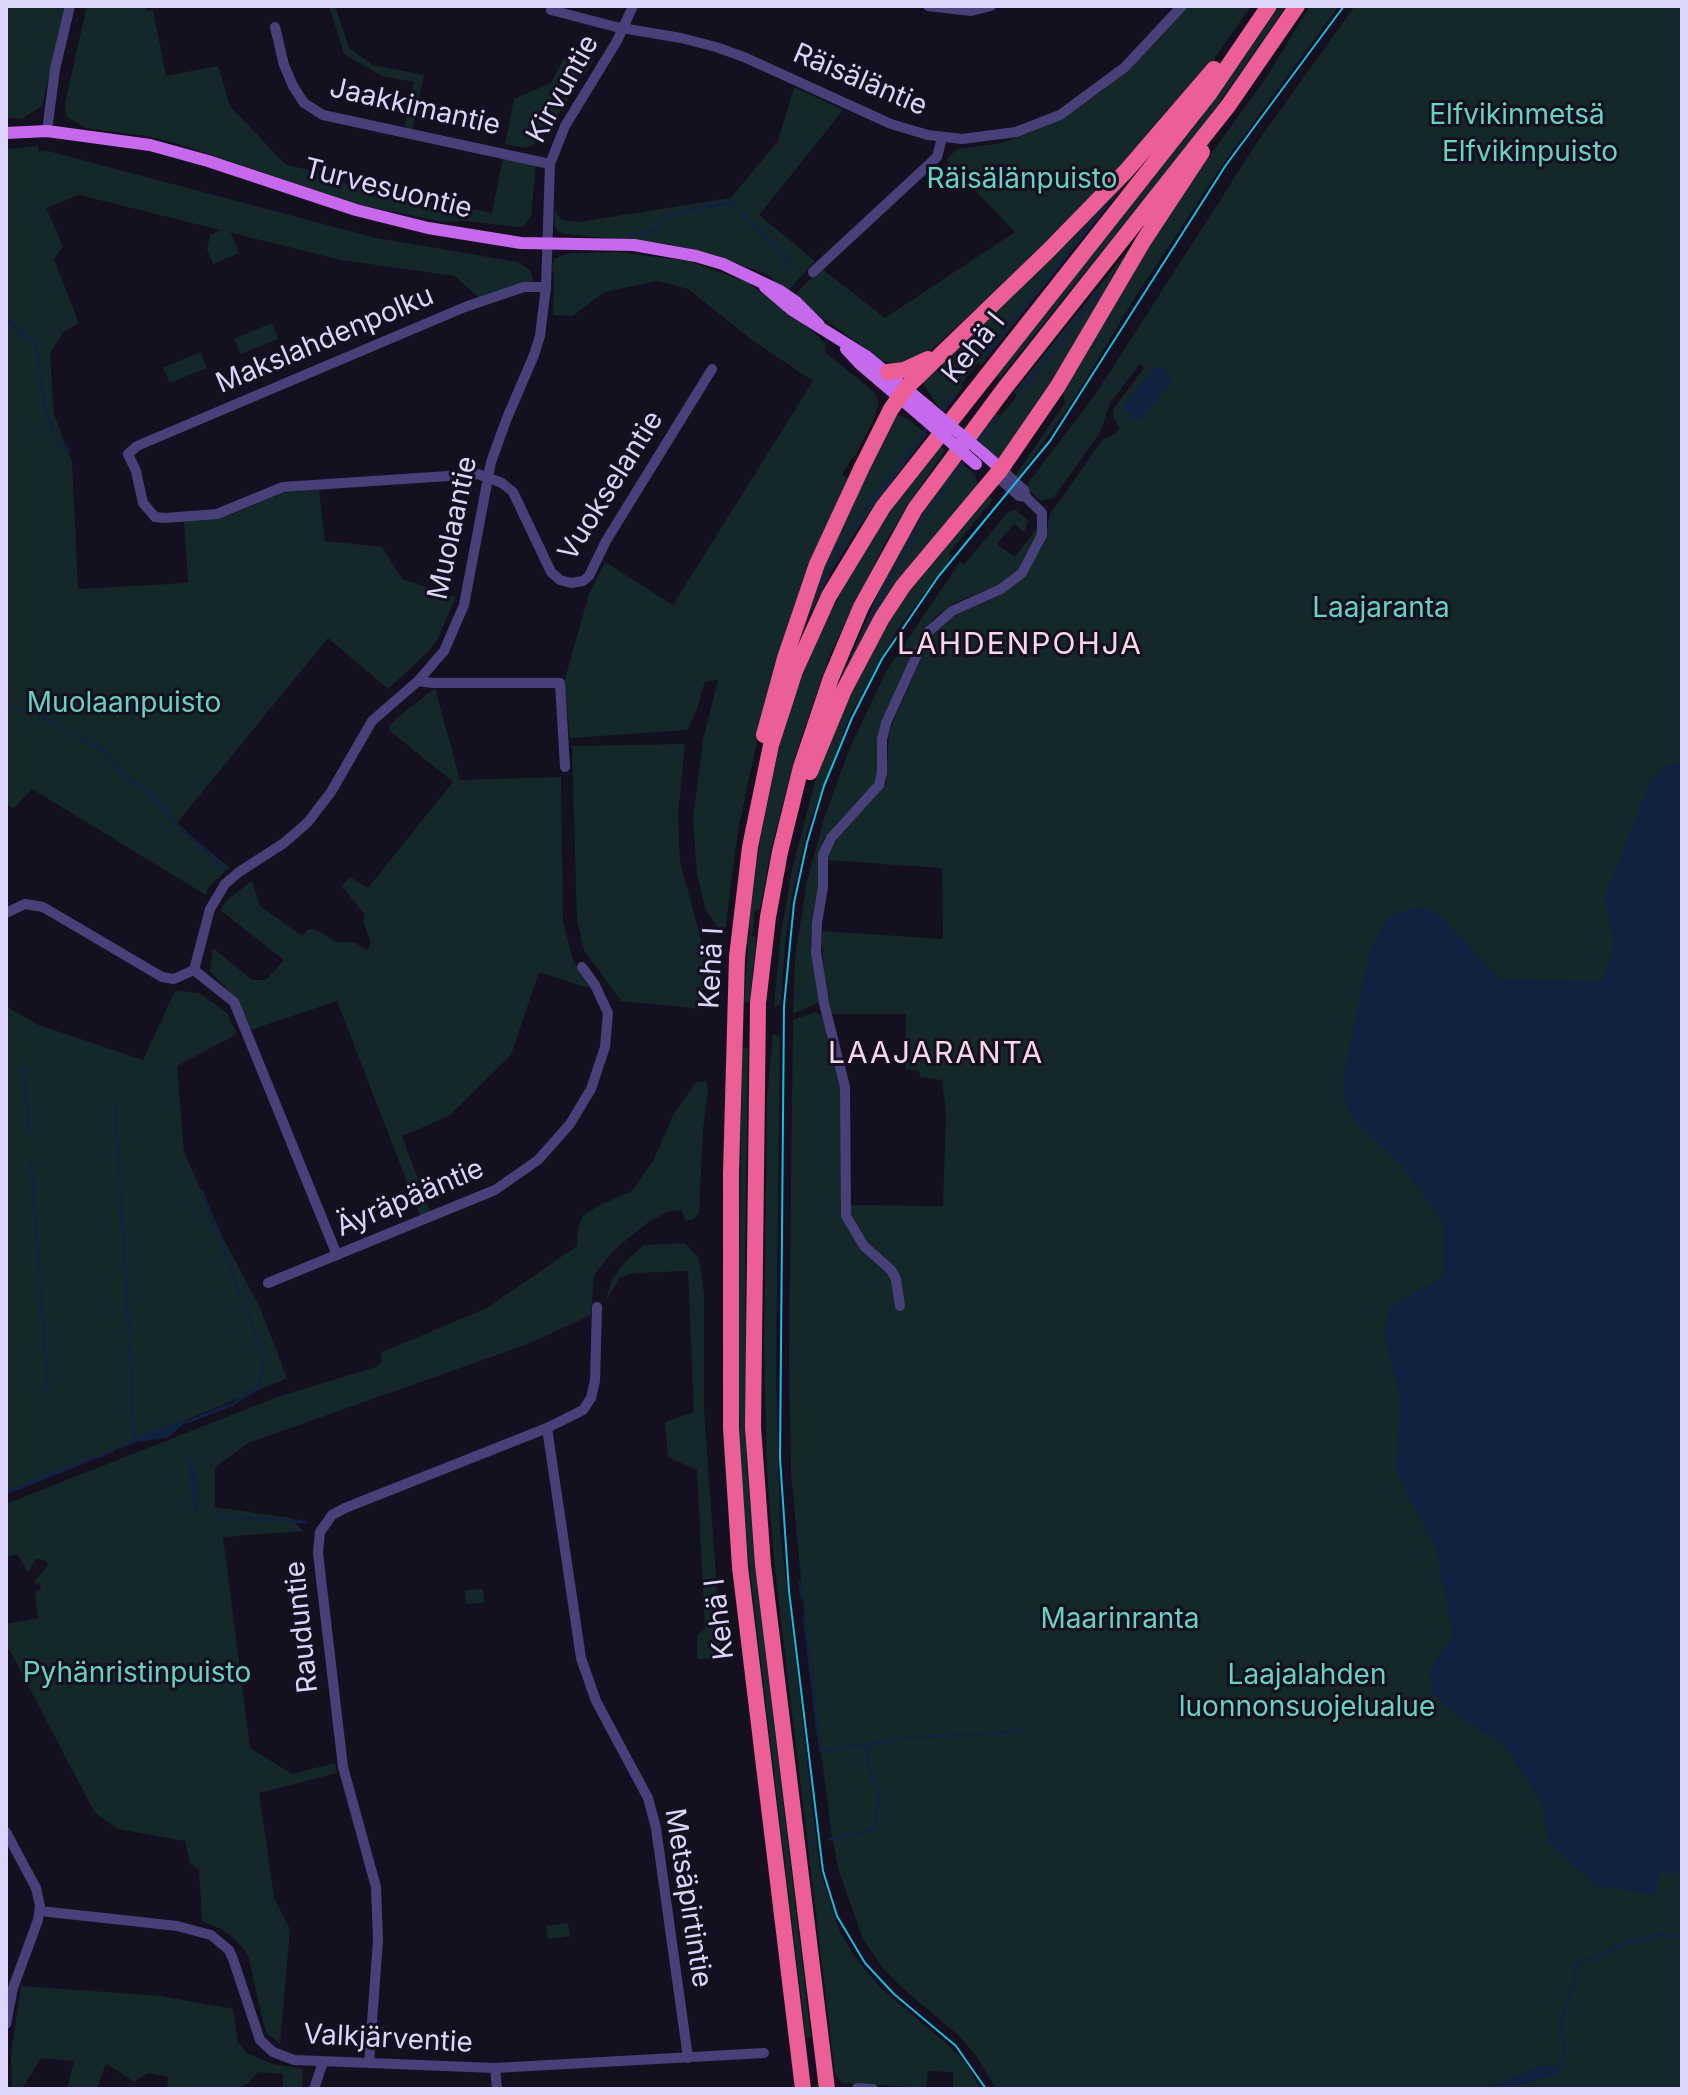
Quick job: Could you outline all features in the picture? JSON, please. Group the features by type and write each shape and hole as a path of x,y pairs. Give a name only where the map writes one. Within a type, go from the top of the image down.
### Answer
{"highway":[{"name":"Kehä I","path":"803,2089 735,1514 730,1377 735,1002 741,910 771,745 795,671 829,596 883,507 1209,94 1269,6"},
{"name":"Kehä I","path":"827,2089 758,1513 753,1375 758,1003 768,917 787,819 831,678 861,607 915,509 995,399 1228,106 1297,6"},
{"path":"757,809 762,743 798,615 842,508 902,393 1127,170 1217,66 1252,32"},
{"path":"787,819 844,690 882,618 903,586 998,472 1058,386 1144,240 1192,171 1228,106"},
{"path":"888,372 904,370 943,350"}],"main road":[{"name":"Turvesuontie","path":"6,133 47,131 150,145 340,205 402,222 472,235 547,245 625,245 665,249 723,264 796,302 819,325 888,372 902,393"},
{"name":"Turvesuontie","path":"839,340 860,364 902,393 998,472"}],"street":[{"path":"47,131 55,69 70,6"},
{"name":"Kirvuntie","path":"547,245 550,164 565,126 624,27 633,6"},
{"path":"928,6 971,11 991,6"},
{"name":"Räisäläntie","path":"551,10 616,27 696,41 744,57 891,124 942,138 997,136 1060,115 1125,67 1182,6"},
{"name":"Jaakkimantie","path":"275,27 284,65 293,86 304,103 323,115 550,164"},
{"path":"813,272 937,157 942,138"},
{"name":"Muolaantie","path":"194,970 207,919 219,892 239,872 284,843 308,822 331,792 372,721 418,681 444,651 464,605 488,476 507,418 534,355 544,311 547,245"},
{"name":"Makslahdenpolku","path":"488,476 474,474 283,487 225,513 165,518 155,517 143,503 136,471 128,454 137,446 465,307 524,287 546,287"},
{"name":"Vuokselantie","path":"488,476 513,492 551,572 560,580 571,583 583,581 589,576 606,541 712,369"},
{"path":"900,1306 896,1279 856,1237 846,1216 845,1087 824,1003 816,952 823,855 831,838 879,785 886,723 927,633 952,611 1001,589 1028,565 1042,535 1042,513 1026,497 1019,496 998,472"},
{"path":"418,681 560,683 565,767"},
{"path":"6,913 25,904 43,907 162,977 174,979 194,970 234,1002 337,1255"},
{"name":"Äyräpääntie","path":"268,1283 495,1190 538,1160 570,1124 597,1076 609,1028 605,1004 582,967"},
{"name":"Rauduntie","path":"369,2063 378,1940 376,1887 343,1767 318,1553 320,1532 332,1515 345,1508 577,1414 591,1398 595,1381 597,1307"},
{"name":"Metsäpirtintie","path":"547,1428 581,1658 596,1701 648,1798 656,1828 688,2058"},
{"path":"6,1832 36,1888 40,1911 13,1988 6,2024"},
{"name":"Valkjärventie","path":"40,1911 177,1926 211,1935 229,1950 238,1969 254,2026 266,2046 294,2060 495,2068 764,2053"},
{"path":"314,2089 323,2062"},
{"path":"495,2068 497,2089"},
{"path":"857,2088 873,2089"}],"green space":[{"path":"6,6 65,6 42,106 22,119 6,117"},
{"path":"87,6 145,6 147,11 153,10 166,76 218,66 230,106 285,164 323,174 351,186 492,213 503,158 536,164 531,216 524,226 517,227 469,221 443,222 361,205 148,136 86,128 66,116 65,103"},
{"path":"329,6 335,6 349,48 373,65 424,75 412,131 405,126 414,82 382,76 344,54"},
{"name":"Räisälänpuisto","path":"1188,6 1251,6 1195,86 1050,242 922,358 892,365 793,297 821,268 885,318 1015,232 946,160 957,149 1002,143 1061,120 1101,92"},
{"path":"1280,6 1286,6 1206,122 1000,378 996,375 1201,118"},
{"path":"1310,6 1339,6 1227,158 1136,296 1072,402 1018,478 1015,476 1065,403 1063,393 1162,222 1266,78"},
{"name":"Laajalahden luonnonsuojelualue","path":"1355,6 1682,6 1682,2089 996,2089 975,2054 957,2034 900,1986 863,1939 839,1871 832,1837 807,1642 791,1473 789,1357 793,1020 815,1012 824,1017 831,1058 841,1087 841,1205 943,1206 946,1112 942,1080 920,1077 919,1071 905,1069 906,1014 832,1014 824,977 822,944 822,931 943,939 942,868 828,860 829,846 886,784 889,731 931,637 951,618 1006,591 1022,578 1045,539 1050,514 1103,439 1116,434 1119,427 1113,416 1114,408 1144,368 1140,364 1110,403 1100,433 1053,498 1041,501 1025,487 1097,392 1258,141"},
{"path":"564,58 594,60 541,140 526,148 505,144 514,99 551,83"},
{"path":"794,87 843,110 759,215 815,261 787,292 771,276 715,255 669,244 558,231 554,224 555,209 563,220 579,222 731,198 778,141"},
{"name":"Muolaanpuisto","path":"38,146 39,152 48,151 376,238 518,262 531,271 534,285 481,300 455,276 341,260 79,195 46,208 63,246 54,259 79,323 63,332 50,354 54,414 72,462 78,589 188,583 184,521 227,516 283,493 319,490 325,541 382,547 402,579 456,597 438,638 428,652 388,689 328,638 176,824 229,867 208,888 206,895 32,789 14,808 6,804 6,149"},
{"path":"1139,167 981,365 978,363 961,384 963,387 943,413 920,379"},
{"path":"221,230 231,233 239,253 213,264 207,249 210,235"},
{"path":"1134,243 1073,352 1000,459 996,458 975,440 997,413 1000,416 1017,396 1014,392"},
{"path":"617,252 689,261 747,282 800,320 826,344 825,352 874,392 879,403 854,458 842,475 848,478 759,731 738,831 724,938 705,908 697,874 693,818 703,740 718,680 705,681 687,730 570,738 564,682 589,594 605,562 673,605 813,381 752,340 688,289 658,281 604,292 573,316 553,315 554,259 569,253"},
{"path":"272,323 278,339 241,354 234,339"},
{"path":"200,352 207,368 170,383 163,368"},
{"path":"895,414 908,419 927,434 856,531 831,572 798,639 806,603"},
{"path":"940,445 945,450 888,537 831,652 797,750 771,849 760,909 755,911 752,936 756,937 750,1002 744,1002 750,915 761,835 778,751 795,695 818,637 847,581 886,517"},
{"path":"959,461 974,474 979,487 843,682 840,680 888,572 931,500"},
{"path":"986,494 993,500 949,553 952,556 897,630 850,715 808,828 792,896 781,1004 774,1007 780,941 792,870 815,781 839,717 895,611 936,554"},
{"path":"1016,510 1028,520 1026,529 1024,532 1014,524 997,544 1015,557 1037,528 1040,531 1018,571 997,586 954,603 936,616 921,634 878,732 878,777 823,840 810,943 820,1002 793,1014 795,958 807,881 824,819 848,752 887,670 960,562 964,565 1008,512"},
{"path":"435,688 460,780 561,777 563,921 573,960 591,989 539,972 511,1055 449,1116 402,1136 431,1214 421,1218 337,1001 250,1030 235,997 210,971 213,948 252,980 266,980 284,960 220,910 227,900 252,881 260,906 302,936 308,929 315,929 336,942 353,942 368,950 371,943 364,914 342,886 350,877 368,888 453,782 390,731 389,726"},
{"path":"685,744 678,815 680,862 706,958 702,1009 621,1001 584,950 577,920 572,746"},
{"path":"175,991 199,993 227,1013 237,1034 177,1066 184,1152 223,1238 260,1308 287,1378 6,1495 6,1006 36,1024 143,1060"},
{"path":"773,1034 780,1037 776,1370 780,1529 820,1871 840,1932 857,1960 882,1989 964,2061 981,2089 953,2089 953,2072 928,2071 926,2088 842,2083 835,2074 775,1570 767,1473 764,1351 767,1098"},
{"path":"742,1048 748,1048 745,1261 747,1468 755,1565 811,2037 806,2038 743,1513 738,1375"},
{"name":"Pyhänristinpuisto","path":"706,1081 708,1090 699,1212 694,1219 686,1221 681,1210 669,1211 647,1223 612,1252 594,1275 591,1315 528,1344 248,1443 215,1467 215,1507 291,1518 303,1531 223,1537 250,1748 292,1774 335,1763 337,1773 259,1793 274,1898 290,1929 280,2044 267,2033 263,2022 248,1955 236,1940 202,1921 199,1870 190,1864 185,1841 118,1829 95,1813 9,1649 6,1650 6,1624 38,1618 35,1596 36,1591 41,1590 39,1583 34,1588 35,1581 48,1565 45,1560 36,1559 28,1573 17,1554 6,1557 6,1504 277,1397 376,1367 382,1362 380,1353 487,1308 577,1246 578,1227 583,1216 632,1191 653,1161 674,1114 696,1082"},
{"path":"685,1243 699,1258 704,1295 704,1411 722,1658 697,1659 697,1635 705,1629 697,1470 668,1457 665,1422 694,1412 688,1271 633,1273 620,1278 606,1300 611,1281 625,1262 644,1245"},
{"path":"483,1589 484,1603 466,1604 465,1590"},
{"path":"568,1923 570,1936 548,1939 546,1926"},
{"path":"21,1986 161,1996 233,2009 238,2043 248,2054 274,2064 303,2069 302,2086 300,2089 283,2089 283,2074 258,2072 249,2083 235,2089 167,2089 168,2077 148,2073 134,2082 106,2063 97,2089 67,2089 74,2061 41,2058 22,2089 12,2089 11,2056"}],"water":[{"path":"1155,367 1161,367 1171,375 1172,382 1142,419 1136,421 1122,407"},
{"path":"1682,762 1682,1873 1659,1873 1656,1895 1598,1886 1549,1844 1542,1804 1503,1743 1454,1714 1432,1693 1429,1671 1453,1635 1436,1550 1396,1472 1400,1401 1384,1331 1390,1307 1444,1276 1443,1223 1403,1167 1356,1123 1345,1102 1343,1077 1371,947 1389,916 1418,907 1439,914 1499,979 1603,981 1614,944 1604,898 1650,782 1664,766"},
{"path":"179,1421 187,1421 168,1438 134,1442 140,1436"},
{"path":"187,1454 198,1475 198,1516 193,1507"},
{"path":"1557,2065 1560,2072 1554,2075 1505,2089 1479,2089 1540,2066"}],"waterway":[{"path":"982,358 1110,200"},
{"path":"666,216 715,205 733,203 737,207"},
{"path":"741,212 789,259 781,270"},
{"path":"632,237 657,229 661,220"},
{"path":"1027,384 1100,291"},
{"path":"6,319 36,344 45,410 54,434"},
{"path":"1018,392 1026,384"},
{"path":"941,410 952,397"},
{"path":"976,445 999,417"},
{"path":"815,595 849,532 929,426"},
{"path":"56,440 70,450"},
{"path":"867,626 921,524 965,461"},
{"path":"6,708 33,711 102,749 129,779 147,789 174,821 224,869"},
{"path":"23,1069 30,1134"},
{"path":"115,1106 129,1332"},
{"path":"31,1161 48,1390"},
{"path":"202,1191 240,1294"},
{"path":"187,1422 233,1404 258,1388 265,1357 244,1304"},
{"path":"130,1342 134,1442"},
{"path":"121,1447 135,1441"},
{"path":"6,1493 112,1451"},
{"path":"213,1516 306,1522"},
{"path":"800,1582 802,1598"},
{"path":"804,1615 820,1751 887,1741"},
{"path":"894,1739 1023,1731"},
{"path":"830,1839 875,1827 879,1791 868,1763 867,1744"},
{"path":"1556,2069 1561,2067 1565,2051 1561,2025 1565,2005 1576,1983 1574,1973 1579,1961 1596,1958 1608,1950 1658,1934 1682,1935"}],"tram line":[{"path":"986,2089 956,2046 894,1994 865,1963 837,1916 823,1871 789,1591 780,1458 784,1006 794,903 824,786 852,718 882,659 938,577 1050,441 1226,165 1344,6"}],"district":[{"name":"LAHDENPOHJA","path":"1020,645"},
{"name":"LAAJARANTA","path":"936,1054"}],"park label":[{"name":"Elfvikinmetsä","path":"1517,116"},
{"name":"Elfvikinpuisto","path":"1530,153"},
{"name":"Laajaranta","path":"1381,609"},
{"name":"Maarinranta","path":"1120,1620"}]}
